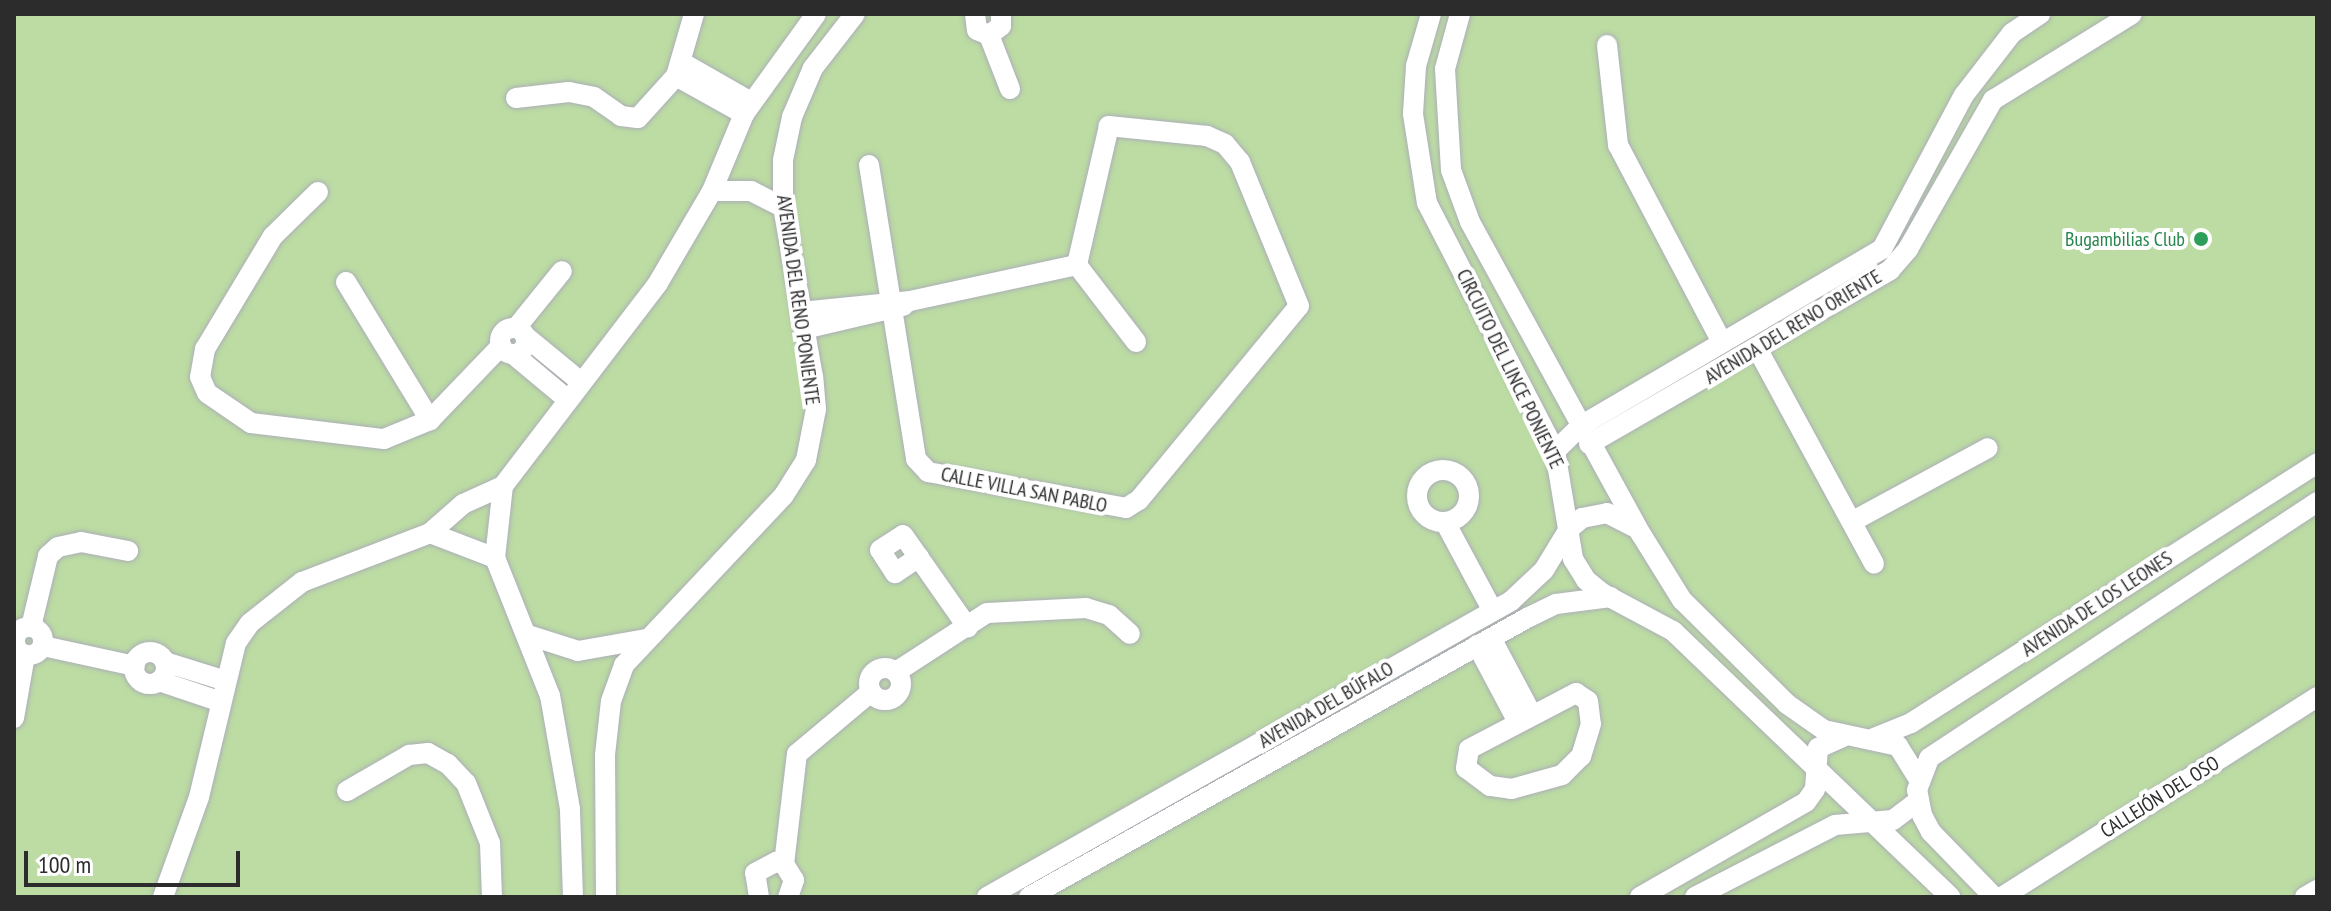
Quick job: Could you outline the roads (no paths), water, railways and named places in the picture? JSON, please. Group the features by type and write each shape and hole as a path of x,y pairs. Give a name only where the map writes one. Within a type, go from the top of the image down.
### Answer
{"street":[{"path":"516,98 569,92 594,97 621,116 638,118 679,69 694,14"},
{"path":"163,897 199,797 236,643 250,623 302,582 430,533 463,504 503,486 658,283 712,191 747,108 816,14"},
{"name":"AVENIDA DEL RENO PONIENTE","path":"606,897 605,755 611,701 624,665 797,478 816,409 783,207 783,160 792,117 813,68 855,14"},
{"path":"975,14 975,26 989,35 1010,89"},
{"path":"989,35 1001,26 1001,14"},
{"name":"CIRCUITO DEL LINCE PONIENTE","path":"1431,14 1416,66 1413,114 1427,203 1555,451 1573,559 1586,580 1673,631 1950,897"},
{"name":"CIRCUITO DEL LINCE PONIENTE","path":"1460,14 1445,69 1451,170 1470,222 1641,534 1693,610 1787,704 1843,737"},
{"path":"2003,14 2012,33"},
{"name":"AVENIDA DEL RENO ORIENTE","path":"1586,434 1722,342 1882,249 1964,95 2012,33 2040,14"},
{"name":"AVENIDA DEL RENO ORIENTE","path":"1555,451 1758,350 1899,261 1993,100 2132,14"},
{"path":"1607,45 1618,145 1722,342"},
{"path":"679,69 747,108"},
{"name":"CALLE VILLA SAN PABLO","path":"899,305 916,459 922,468 1111,509 1139,500 1299,306 1240,162 1225,144 1207,136 1111,124 1077,265"},
{"path":"869,165 899,305"},
{"path":"712,191 751,191 783,207"},
{"path":"318,192 273,236 205,349 200,377 207,393 251,423 362,439 384,439 430,420 507,350"},
{"path":"803,321 899,305 1077,265 1136,342"},
{"path":"520,332 562,271"},
{"path":"346,282 430,420"},
{"path":"568,400 507,350 505,331 520,332 581,382"},
{"path":"1758,350 1874,564"},
{"path":"1853,521 1988,448"},
{"name":"AVENIDA DE LOS LEONES","path":"1874,738 1911,723 2317,463"},
{"path":"503,486 495,558 528,635 561,747 570,809 573,897"},
{"name":"AVENIDA DE LOS LEONES","path":"1708,894 1835,825 1900,818 1939,747 2317,502"},
{"path":"1569,529 1582,518 1607,513 1630,522 1641,534"},
{"path":"1445,522 1493,611"},
{"name":"AVENIDA DEL BÚFALO","path":"1029,897 1161,810 1493,611 1537,578 1569,529"},
{"path":"430,533 495,558"},
{"path":"14,718 40,632 31,627 48,556 58,547 81,542 128,551"},
{"path":"919,557 968,628"},
{"path":"1537,578 1556,604"},
{"name":"AVENIDA DEL BÚFALO","path":"987,897 1556,604 1611,597"},
{"path":"788,897 794,880 784,864 797,754 871,692 892,699 901,686 896,672 987,613 1086,608 1109,615 1130,634"},
{"path":"528,635 578,651 646,639"},
{"path":"1484,642 1525,718"},
{"path":"34,650 135,666 146,653 162,672 221,702"},
{"path":"162,672 226,681"},
{"path":"1572,694 1585,696 1591,724 1574,765 1549,782 1524,789 1481,781 1466,768 1465,753 1525,718 1572,694"},
{"name":"CALLEJÓN DEL OSO","path":"2002,897 2317,697"},
{"path":"1640,897 1806,802 1815,789 1813,765 1822,744 1843,737 1874,738 1904,752 1931,832 1994,897"},
{"path":"347,791 409,755 428,753 448,764 466,783 490,843 492,897"},
{"path":"759,897 755,873 769,863 784,864"},
{"path":"2305,897 2317,890"}],"place":[{"name":"Bugambilias Club","path":"2201,239"}]}
